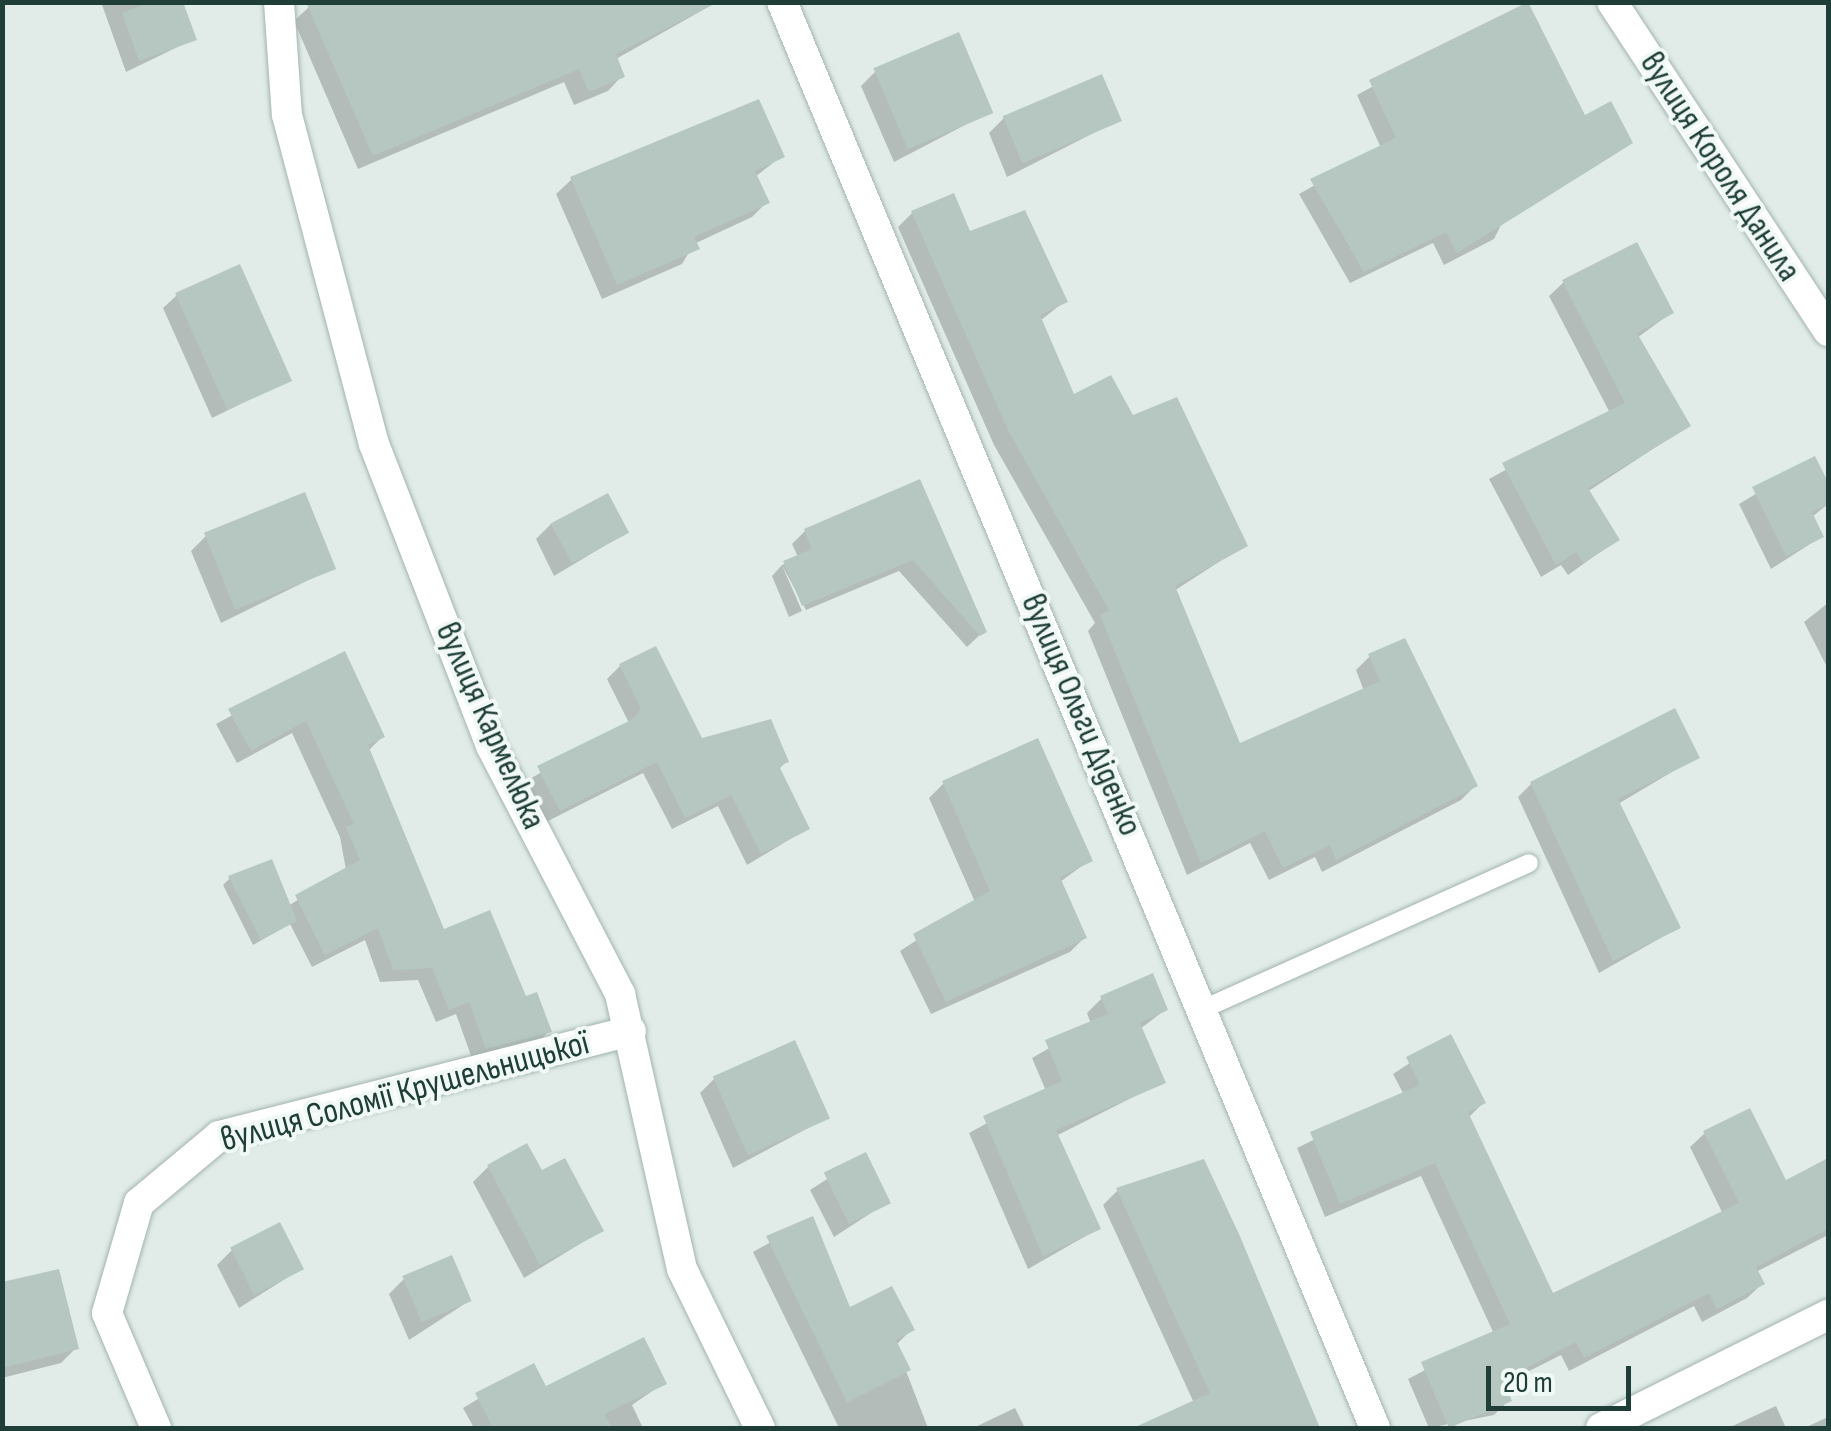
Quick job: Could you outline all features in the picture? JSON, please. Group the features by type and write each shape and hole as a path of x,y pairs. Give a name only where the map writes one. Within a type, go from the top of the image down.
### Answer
{"street":[{"name":"вулиця Кармелюка","path":"279,2 287,114 374,444 492,746 631,1031 682,1269 760,1428"},
{"name":"вулиця Ольги Діденко","path":"782,2 1375,1428"},
{"name":"вулиця Короля Данила","path":"1612,2 1828,331"},
{"name":"вулиця Соломії Крушельницької","path":"156,1428 108,1314 138,1203 219,1136 631,1031"},
{"path":"1600,1428 1828,1315"}],"lane":[{"path":"1203,1009 1529,863"}],"building":[{"path":"151,2 183,2 197,40 139,61 122,13"},
{"path":"306,2 718,2 616,54 625,77 589,92 579,69 373,156"},
{"path":"1528,2 1585,115 1611,101 1633,143 1457,253 1446,232 1364,272 1310,179 1396,138 1369,80"},
{"path":"959,32 993,113 908,149 873,68"},
{"path":"1102,74 1122,121 1023,163 1003,116"},
{"path":"759,99 785,157 755,171 770,203 694,237 700,249 617,285 570,177"},
{"path":"954,193 970,231 1025,210 1068,302 1040,315 1074,394 1111,375 1133,415 1177,397 1248,546 1175,586 1240,743 1380,681 1368,654 1405,638 1478,786 1336,860 1330,845 1283,868 1265,831 1201,863 1100,615 1109,610 1008,430 911,211"},
{"path":"1637,242 1674,313 1637,333 1691,426 1588,488 1620,540 1583,563 1576,552 1556,565 1502,463 1625,403 1562,280"},
{"path":"240,264 292,381 227,410 175,293"},
{"path":"1815,456 1828,482 1828,504 1812,512 1824,537 1786,556 1752,487"},
{"path":"920,479 987,632 980,636 913,560 802,606 783,561 812,549 804,529"},
{"path":"305,492 336,569 235,610 204,533"},
{"path":"608,493 629,533 572,563 551,524"},
{"path":"656,646 702,738 771,719 789,762 779,766 810,829 761,854 731,795 685,818 657,762 560,811 537,766 633,719 641,709 619,664"},
{"path":"345,651 385,737 368,745 444,929 490,910 526,996 537,992 552,1032 486,1049 469,1002 449,1010 432,968 393,970 378,928 325,955 295,895 360,860 346,827 354,824 306,721 251,751 228,709"},
{"path":"1675,708 1700,758 1618,799 1681,928 1613,961 1530,782"},
{"path":"1038,738 1093,861 1060,877 1087,938 946,1002 913,934 990,891 942,781"},
{"path":"272,859 297,921 261,940 228,876"},
{"path":"1153,973 1168,1010 1140,1023 1166,1083 1056,1130 1101,1229 1043,1256 983,1116 1062,1081 1045,1040 1108,1014 1100,996"},
{"path":"1451,1034 1486,1103 1468,1112 1553,1293 1739,1203 1703,1131 1750,1108 1786,1180 1828,1158 1828,1229 1756,1267 1765,1284 1717,1309 1709,1293 1584,1358 1576,1342 1503,1380 1512,1401 1449,1428 1421,1362 1510,1324 1435,1163 1340,1204 1310,1132 1420,1085 1406,1057"},
{"path":"795,1040 830,1119 748,1155 713,1077"},
{"path":"527,1143 542,1170 565,1158 604,1231 540,1265 487,1165"},
{"path":"866,1152 891,1203 849,1224 824,1173"},
{"path":"1204,1159 1320,1428 1133,1428 1210,1393 1116,1188"},
{"path":"813,1216 850,1307 892,1286 915,1330 896,1340 911,1370 847,1402 766,1236"},
{"path":"280,1222 304,1269 254,1295 230,1247"},
{"path":"452,1255 472,1301 422,1322 402,1276"},
{"path":"59,1269 79,1349 2,1368 2,1282"},
{"path":"644,1337 667,1384 604,1414 612,1428 493,1428 475,1393 534,1363 546,1386"}]}
